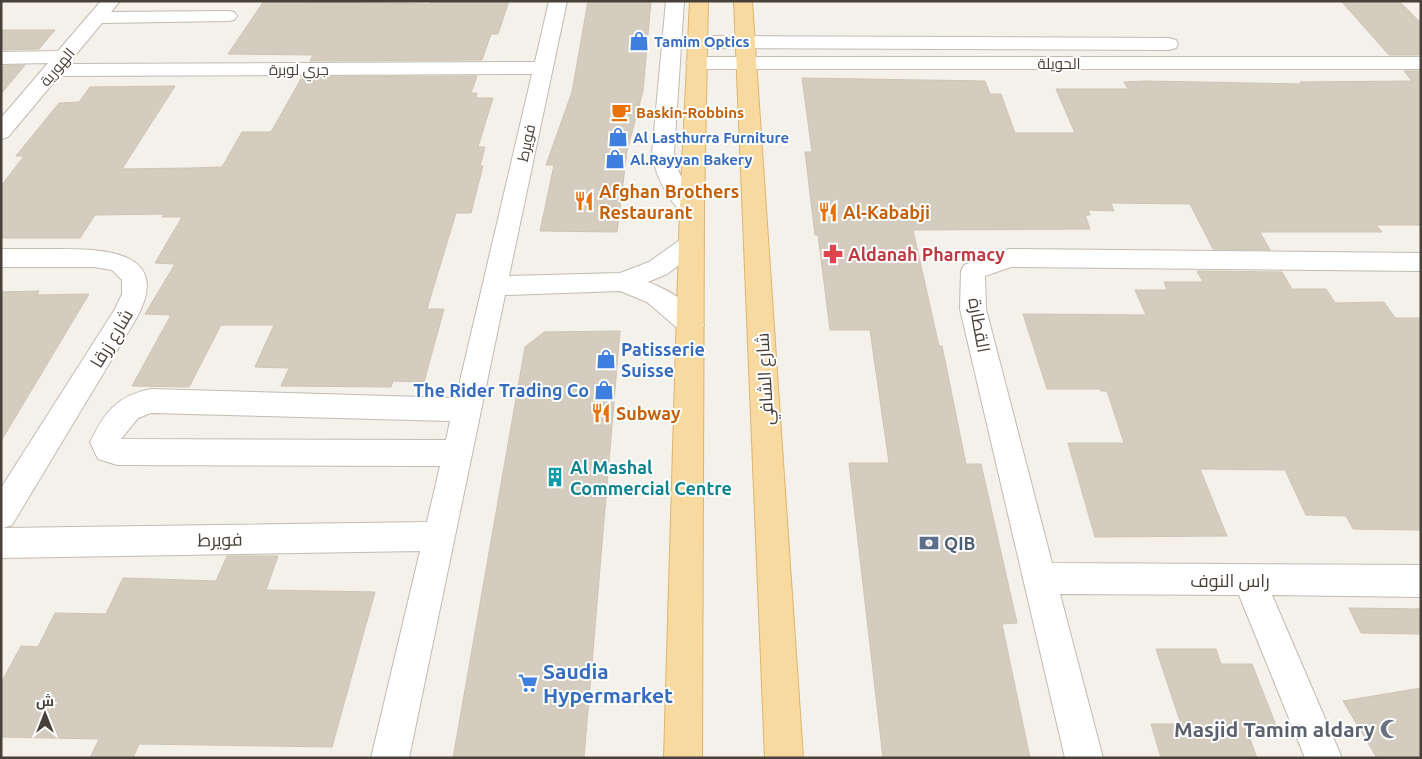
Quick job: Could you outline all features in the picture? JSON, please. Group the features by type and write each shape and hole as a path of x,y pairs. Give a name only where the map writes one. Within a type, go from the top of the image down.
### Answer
{"main road":[{"path":"683,758 692,206 699,1"},
{"name":"شارع الشافي","path":"745,2 784,758"}],"street":[{"name":"الهورية","path":"1,132 111,1"},
{"name":"فويرط","path":"390,758 558,1"},
{"path":"676,1 663,153 664,167 670,181 692,206"},
{"path":"98,18 228,16"},
{"name":"الحويلة","path":"696,53 1192,44 1204,63"},
{"name":"الحويلة","path":"747,53 1204,63 1421,63"},
{"name":"جري لوبرة","path":"1,58 60,64 542,68"},
{"path":"494,286 622,282 658,268 692,243"},
{"name":"شارع زرقا","path":"1,258 100,258 120,262 131,271 136,284 135,296 127,312 1,515"},
{"name":"القطارة","path":"1084,758 973,309 973,271 1008,258 1421,262"},
{"path":"622,282 656,295 671,306 690,325"},
{"path":"458,453 117,452 110,451 106,447 105,442 123,412 141,402 468,410"},
{"name":"فويرط","path":"1,543 439,536"},
{"name":"راس النوف","path":"1040,578 1421,581"},
{"path":"1248,581 1324,758"}],"building":[{"path":"264,1 430,4 431,1 509,1 498,34 491,34 482,60 310,61 313,55 228,54"},
{"path":"588,1 651,1 643,91 627,151 617,232 540,231 554,165 546,165 572,92"},
{"path":"1341,1 1399,1 1421,23 1421,55 1389,55"},
{"path":"1,30 55,30 39,49 1,50"},
{"path":"25,65 1,94 1,66"},
{"path":"1404,71 1421,71 1421,225 1376,225 1382,232 1260,232 1270,250 1213,249 1190,204 1111,203 1114,211 1088,210 1090,215 1085,215 1090,229 913,230 939,346 942,346 966,464 981,464 1017,623 1002,624 1030,758 883,758 849,463 889,463 870,330 830,330 818,235 815,235 805,152 812,152 802,78 985,81 990,94 1001,94 1015,133 1075,133 1056,89 1128,89 1124,82 1145,81 1302,84 1300,82 1412,81"},
{"path":"477,76 471,93 477,93 476,98 493,98 478,147 485,147 480,166 483,166 471,213 456,213 427,309 444,309 424,382 393,381 391,387 281,386 289,368 255,367 274,325 221,325 189,387 132,386 171,315 145,314 175,264 155,263 182,217 162,217 164,214 95,215 80,238 1,238 1,186 24,156 16,156 59,103 79,102 90,87 175,86 122,169 190,168 222,167 242,132 271,132 302,77"},
{"path":"1197,271 1282,272 1292,289 1326,289 1335,303 1384,302 1395,318 1421,318 1421,530 1353,529 1346,516 1306,515 1285,470 1200,469 1227,536 1095,537 1068,443 1124,443 1107,391 1101,391 1100,389 1047,389 1023,314 1146,315 1135,290 1167,290 1164,282 1203,282"},
{"path":"39,291 37,295 89,294 1,441 1,292"},
{"name":"Al Mashal Commercial Centre","path":"620,331 584,758 453,758 525,347 544,332"},
{"path":"227,556 278,556 266,590 375,592 332,747 139,744 133,758 90,758 99,739 1,737 1,683 21,646 38,647 55,613 106,614 123,578 216,581"},
{"path":"1349,608 1421,609 1421,634 1361,633"},
{"path":"1156,649 1216,649 1221,664 1252,664 1277,728 1246,728 1257,758 1161,758 1151,724 1181,724"},
{"name":"Masjid Tamim aldary","path":"1421,688 1421,758 1377,758 1343,701"}],"place":[{"name":"Tamim Optics","path":"639,41"},
{"name":"Baskin-Robbins","path":"621,112"},
{"name":"Al Lasthurra Furniture","path":"618,137"},
{"name":"Al.Rayyan Bakery","path":"615,159"},
{"name":"Afghan Brothers Restaurant","path":"584,201"},
{"name":"Al-Kababji","path":"828,212"},
{"name":"Aldanah Pharmacy","path":"833,254"},
{"name":"Patisserie Suisse","path":"606,359"},
{"name":"The Rider Trading Co","path":"604,390"},
{"name":"Subway","path":"601,413"},
{"name":"Al Mashal Commercial Centre","path":"555,477"},
{"name":"QIB","path":"929,543"},
{"name":"Saudia Hypermarket","path":"528,683"},
{"name":"Masjid Tamim aldary","path":"1390,729"}]}
